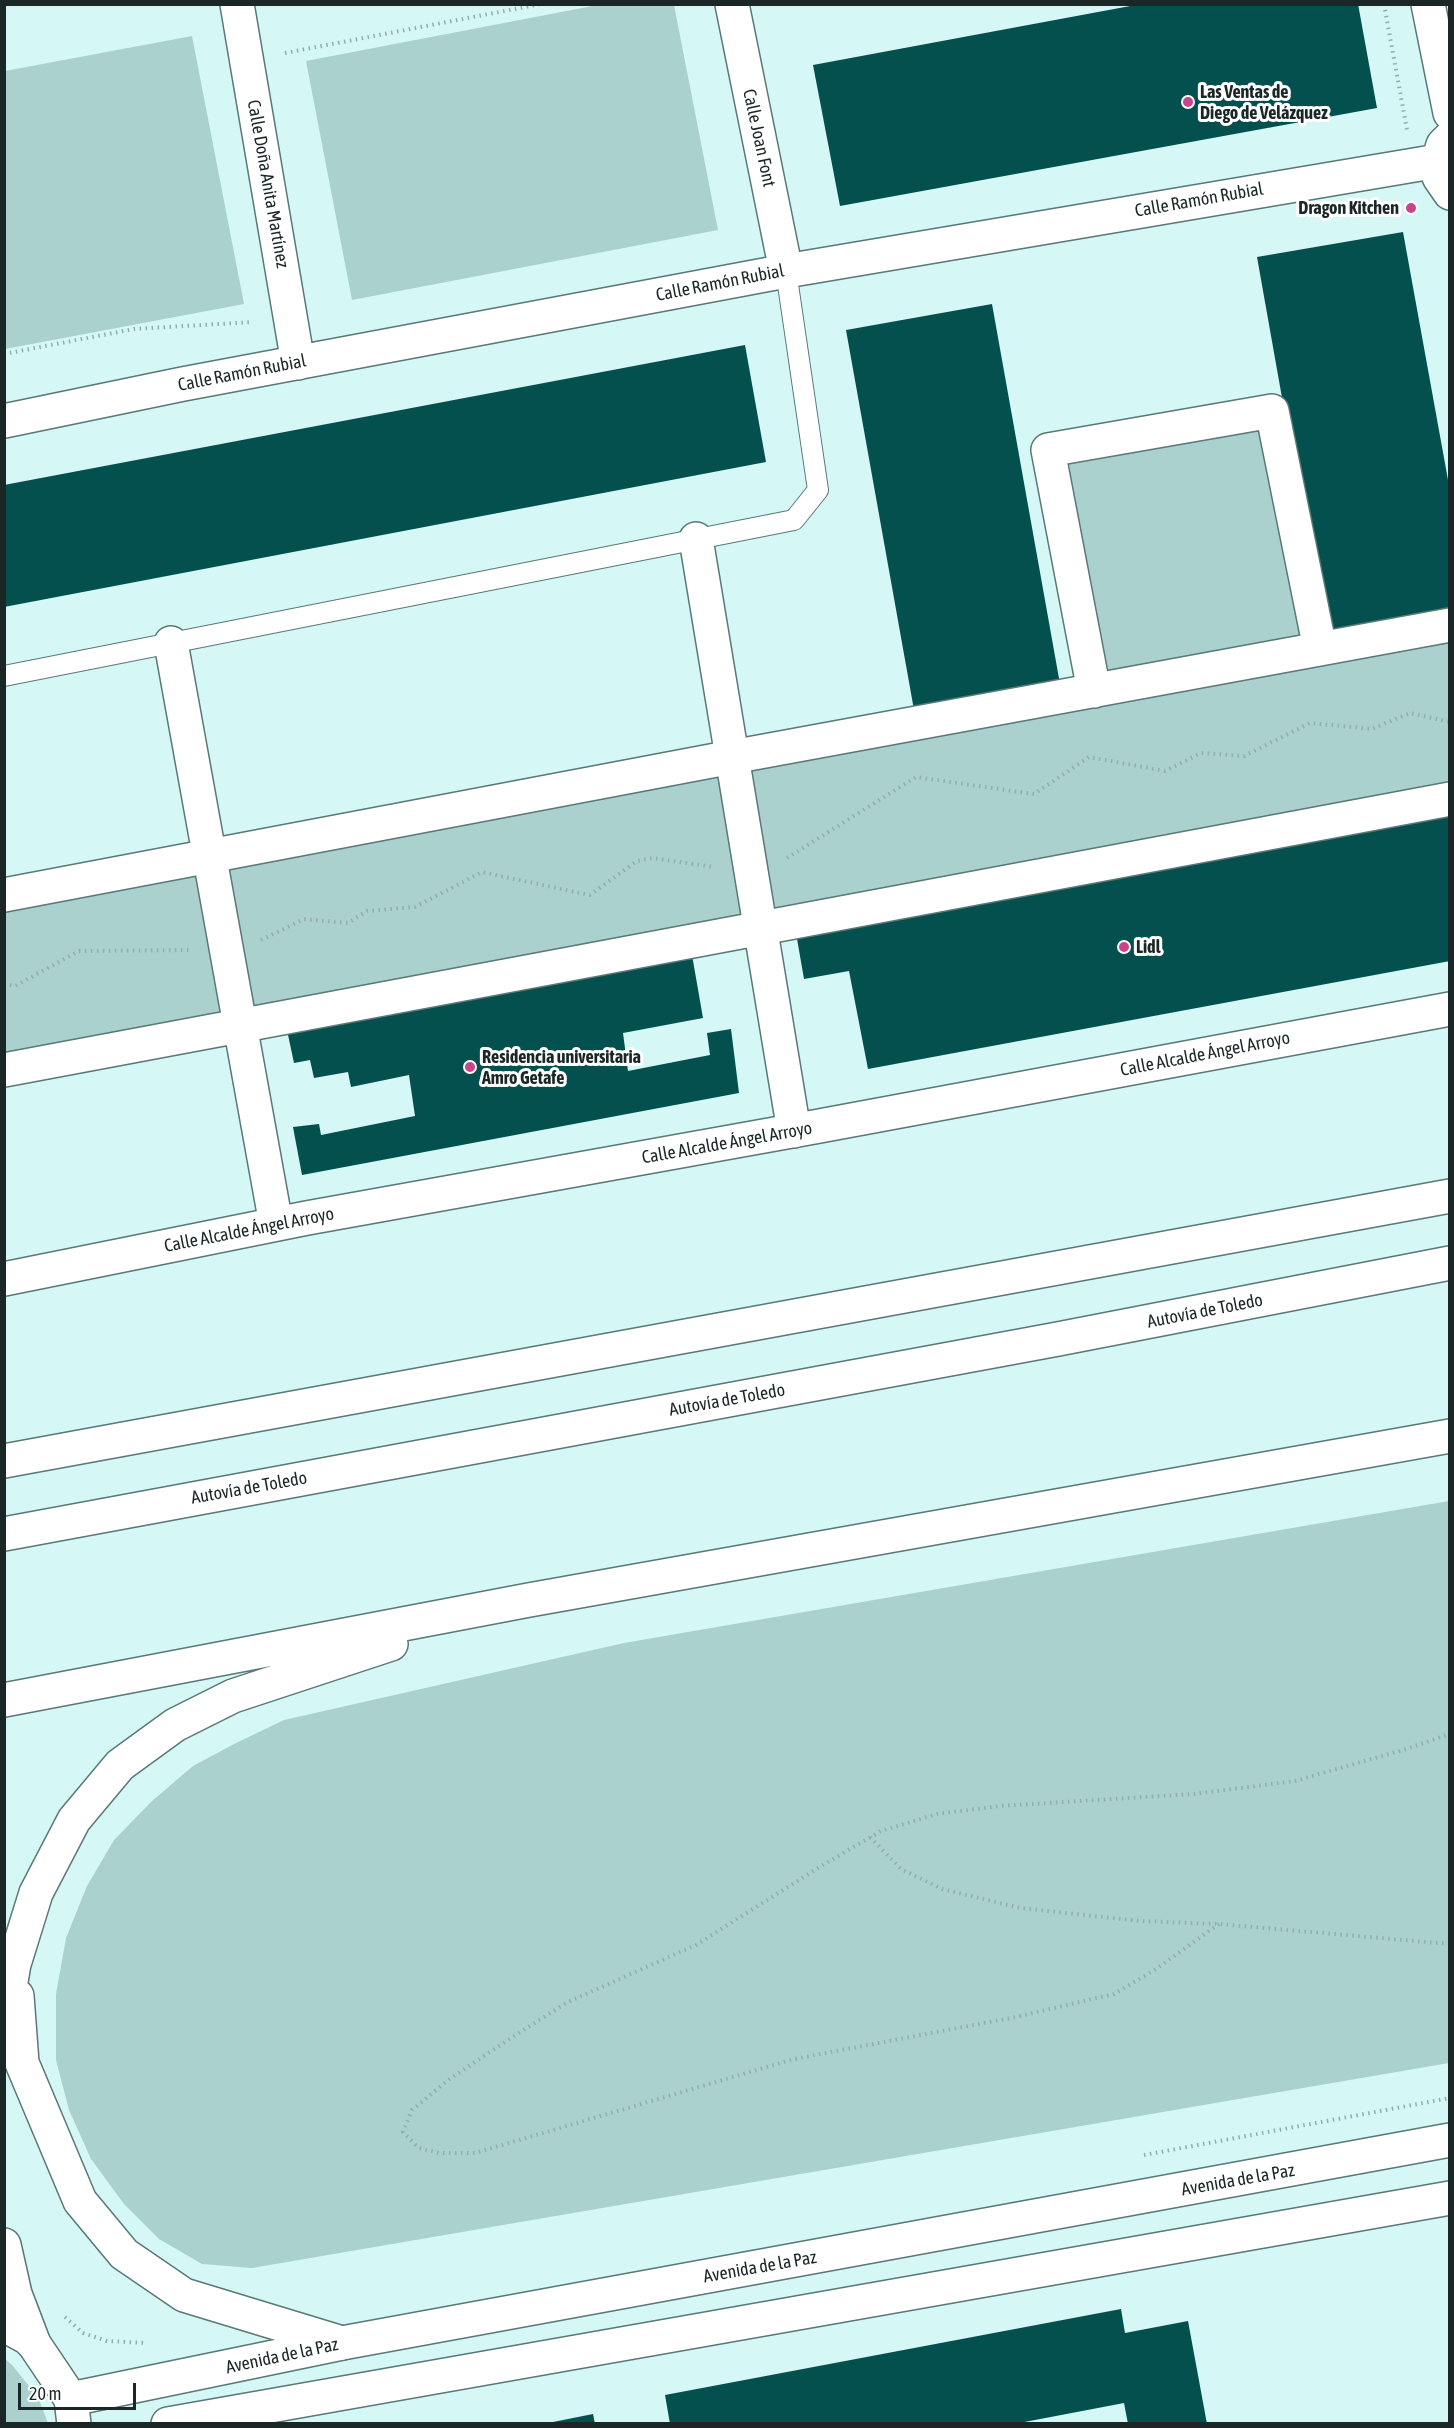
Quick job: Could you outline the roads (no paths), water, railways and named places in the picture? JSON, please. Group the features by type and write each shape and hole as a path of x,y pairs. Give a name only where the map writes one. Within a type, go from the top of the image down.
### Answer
{"main road":[{"name":"Calle Doña Anita Martínez","path":"237,4 298,363"},
{"path":"1428,4 1449,113"},
{"name":"Calle Joan Font","path":"739,8 786,271"},
{"name":"Calle Ramón Rubial","path":"4,421 786,271 1434,154"},
{"path":"1434,154 1439,177 1449,193"},
{"path":"1094,690 1048,450 1272,411 1320,649"},
{"path":"696,539 794,1131"},
{"path":"4,895 732,757 1449,625"},
{"path":"171,643 276,1224"},
{"path":"4,1070 1449,799"},
{"name":"Calle Alcalde Ángel Arroyo","path":"4,1279 276,1224 794,1131 1449,1009"},
{"path":"1414,1203 1449,1186"},
{"path":"4,1461 1449,1196"},
{"name":"Autovía de Toledo","path":"4,1534 1058,1340 1449,1263"},
{"path":"4,1700 529,1600 1449,1436"},
{"path":"4,2022 14,1964 36,1893 74,1820 120,1765 175,1725 233,1696 529,1600"},
{"path":"14,1964 22,2063 80,2201 124,2254 184,2295 342,2343"},
{"name":"Avenida de la Paz","path":"73,2411 342,2343 1449,2140"},
{"path":"168,2424 1449,2198"},
{"path":"4,2245 15,2294 34,2344 73,2411"},
{"path":"4,2325 28,2338 34,2344"}],"lane":[{"path":"4,676 794,520 818,489 786,271"}],"place":[{"name":"Las Ventas de Diego de Velázquez","path":"1188,102"},
{"name":"Dragon Kitchen","path":"1411,208"},
{"name":"Lidl","path":"1124,947"},
{"name":"Residencia universitaria Amro Getafe","path":"470,1067"}]}
